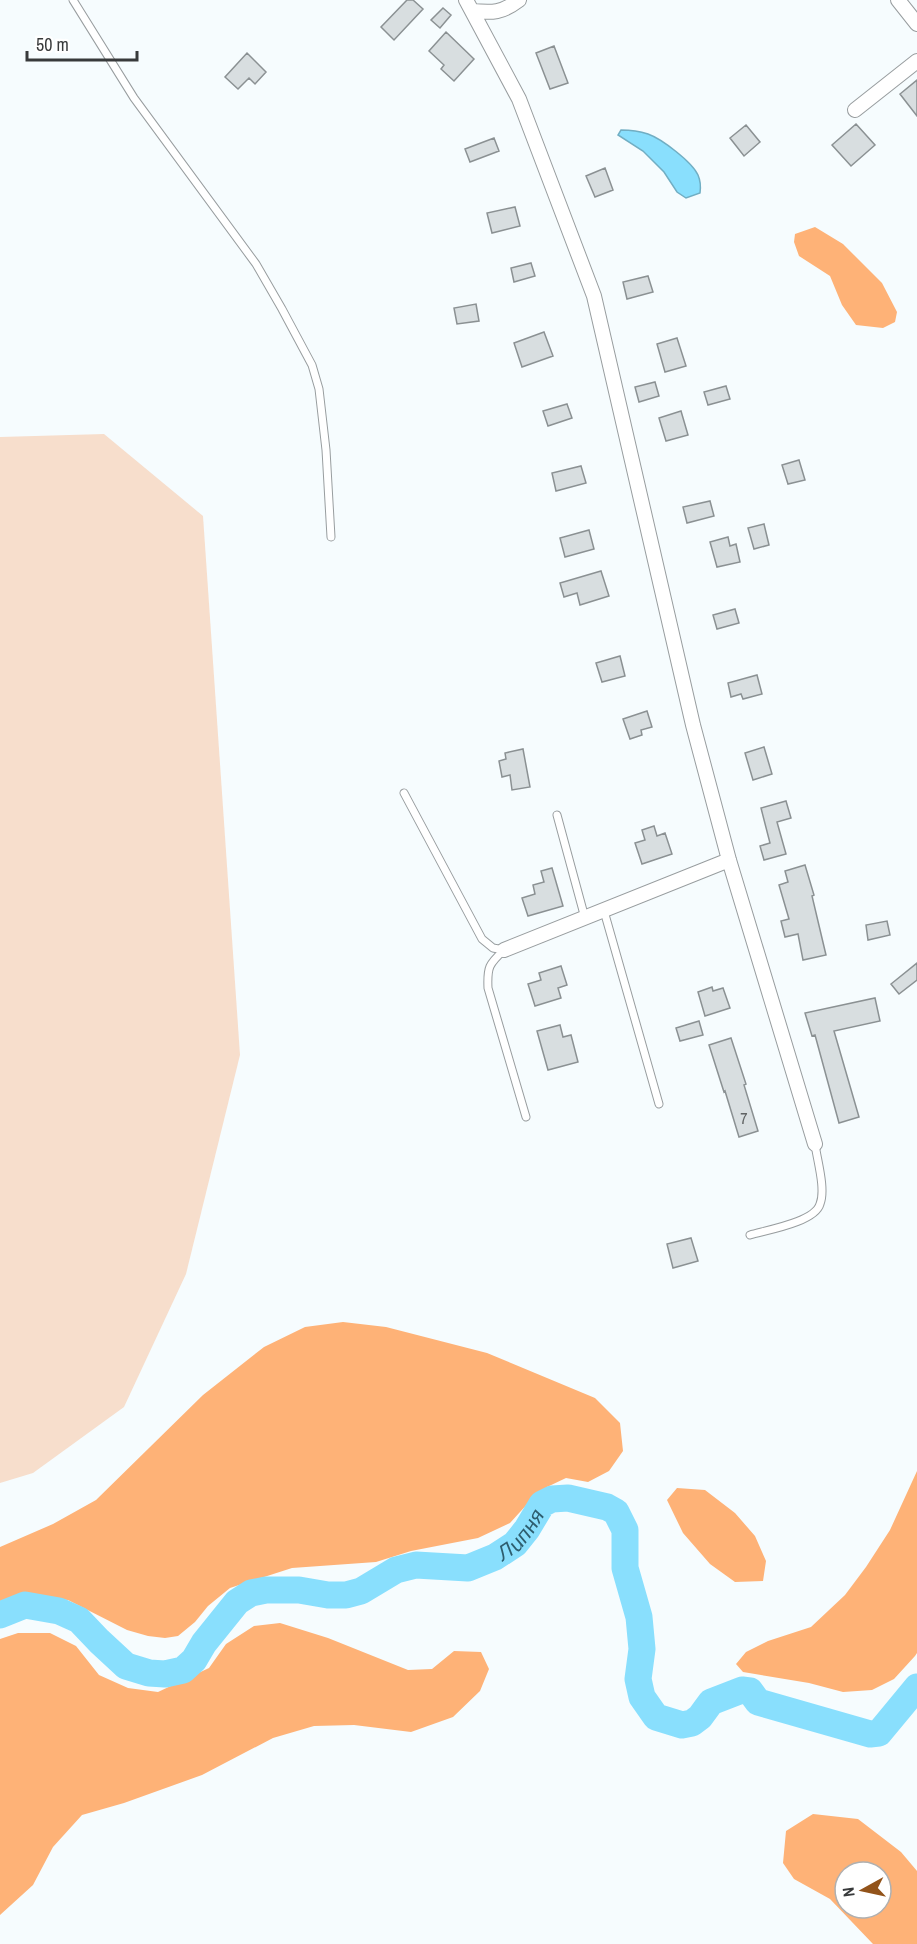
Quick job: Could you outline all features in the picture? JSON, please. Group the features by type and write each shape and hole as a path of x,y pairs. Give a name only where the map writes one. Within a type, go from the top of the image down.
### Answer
{"street":[{"path":"469,5 492,13 511,6 519,0"},
{"path":"898,0 917,24"},
{"path":"469,5 519,99 594,296 693,724 729,860 815,1144"},
{"path":"855,110 917,61"},
{"path":"504,950 729,860"}],"lane":[{"path":"74,0 134,98 256,264 312,365 319,389 326,450 331,537"},
{"path":"404,793 482,939 493,948 504,950"},
{"path":"557,815 585,918"},
{"path":"604,911 659,1104"},
{"path":"504,950 491,962 487,972 488,988 526,1118"},
{"path":"750,1235 814,1214 820,1204 821,1190 815,1144"}],"shaded area":[{"path":"815,227 843,244 882,283 897,312 895,322 883,328 856,325 842,305 830,276 799,256 794,242 795,234"},
{"path":"104,434 203,516 240,1055 186,1274 124,1407 33,1473 0,1483 0,437"},
{"path":"343,1322 386,1327 487,1353 595,1398 620,1423 623,1451 609,1471 588,1482 566,1478 547,1487 530,1501 510,1523 478,1538 411,1551 376,1562 292,1568 230,1588 178,1636 165,1638 148,1636 127,1630 68,1600 25,1596 0,1601 0,1547 53,1524 96,1500 203,1395 264,1347 305,1327"},
{"path":"917,1471 917,1653 915,1656 894,1679 872,1690 843,1692 809,1683 743,1672 736,1664 746,1652 768,1641 811,1627 845,1595 890,1530"},
{"path":"677,1488 705,1490 735,1513 755,1536 766,1561 763,1581 735,1582 710,1564 683,1533 667,1500"},
{"path":"280,1623 328,1638 408,1670 432,1669 454,1651 481,1652 489,1669 480,1691 453,1717 411,1732 354,1725 314,1726 273,1738 202,1775 124,1803 82,1815 53,1847 33,1885 0,1915 0,1639 18,1633 50,1633 76,1646 99,1675 128,1688 158,1692 209,1668 226,1644 254,1626"},
{"path":"813,1814 858,1819 901,1852 917,1871 917,1944 873,1944 850,1920 893,1920 893,1860 833,1860 833,1902 794,1879 783,1863 786,1831"}],"water":[{"path":"621,130 648,134 676,151 698,175 700,193 686,198 677,192 664,172 643,151 618,135"}],"building":[{"path":"407,0 413,0 423,9 394,40 381,27"},
{"path":"443,8 451,15 440,28 431,20"},
{"path":"446,32 474,59 454,81 441,69 444,65 429,51"},
{"path":"554,46 568,83 550,89 536,53"},
{"path":"247,53 266,72 255,84 249,78 238,89 225,77"},
{"path":"917,80 917,116 900,94"},
{"path":"856,124 875,145 851,166 832,145"},
{"path":"746,125 760,142 744,156 730,138"},
{"path":"494,138 499,151 470,162 465,149"},
{"path":"605,168 613,190 595,197 586,176"},
{"path":"515,207 520,226 492,233 487,213"},
{"path":"531,263 535,276 514,282 511,268"},
{"path":"648,276 653,292 627,299 623,282"},
{"path":"476,304 479,321 457,324 454,308"},
{"path":"544,332 553,356 522,367 514,343"},
{"path":"677,338 686,366 665,372 657,344"},
{"path":"655,382 659,396 639,402 635,387"},
{"path":"726,386 730,399 708,405 704,392"},
{"path":"567,404 572,418 548,426 543,411"},
{"path":"681,411 688,435 666,441 659,418"},
{"path":"799,460 805,480 788,484 782,465"},
{"path":"581,466 586,483 556,491 552,473"},
{"path":"710,501 714,516 687,523 683,507"},
{"path":"764,524 769,545 754,549 748,528"},
{"path":"589,530 594,549 565,557 560,538"},
{"path":"728,537 730,546 736,544 740,562 717,567 710,542"},
{"path":"601,571 609,596 580,605 577,593 564,597 560,583"},
{"path":"735,609 739,623 717,629 713,615"},
{"path":"620,656 625,676 602,682 596,663"},
{"path":"757,675 762,694 743,699 741,694 731,697 728,683"},
{"path":"647,711 652,727 641,730 642,735 630,739 623,719"},
{"path":"764,747 772,774 753,780 745,753"},
{"path":"523,749 530,787 512,790 510,775 502,777 499,761 506,759 505,753"},
{"path":"786,801 791,818 777,822 786,854 764,860 760,846 770,843 761,808"},
{"path":"654,826 657,836 665,833 672,854 642,864 635,843 645,840 642,830"},
{"path":"805,865 814,895 812,896 826,955 803,960 798,934 785,937 781,921 789,919 779,885 788,882 785,871"},
{"path":"552,868 563,906 528,916 522,898 535,894 533,885 544,882 541,871"},
{"path":"887,921 890,935 868,940 866,925"},
{"path":"917,963 917,980 899,994 891,984"},
{"path":"561,966 567,985 558,988 561,998 535,1006 528,984 541,980 539,973"},
{"path":"712,987 713,991 723,988 730,1008 705,1016 698,992"},
{"path":"875,998 880,1021 834,1031 859,1117 839,1123 815,1035 812,1036 805,1013"},
{"path":"699,1021 703,1035 680,1041 676,1028"},
{"path":"560,1025 563,1037 571,1035 578,1062 548,1070 537,1031"},
{"path":"731,1038 758,1131 739,1137 709,1045"},
{"path":"691,1238 698,1261 673,1268 667,1244"}],"waterway":[{"name":"Липня","path":"0,1615 25,1605 59,1611 79,1620 126,1666 149,1673 165,1674 183,1670 194,1660 204,1643 237,1602 251,1593 266,1590 299,1590 328,1595 346,1595 361,1591 396,1570 416,1565 468,1568 495,1557 515,1544 542,1504 552,1499 568,1498 607,1507 616,1512 625,1530 625,1568 639,1617 642,1649 638,1679 642,1697 656,1717 682,1725 692,1723 700,1717 711,1702 742,1690 750,1691 758,1702 870,1734 879,1733 917,1687"}]}
